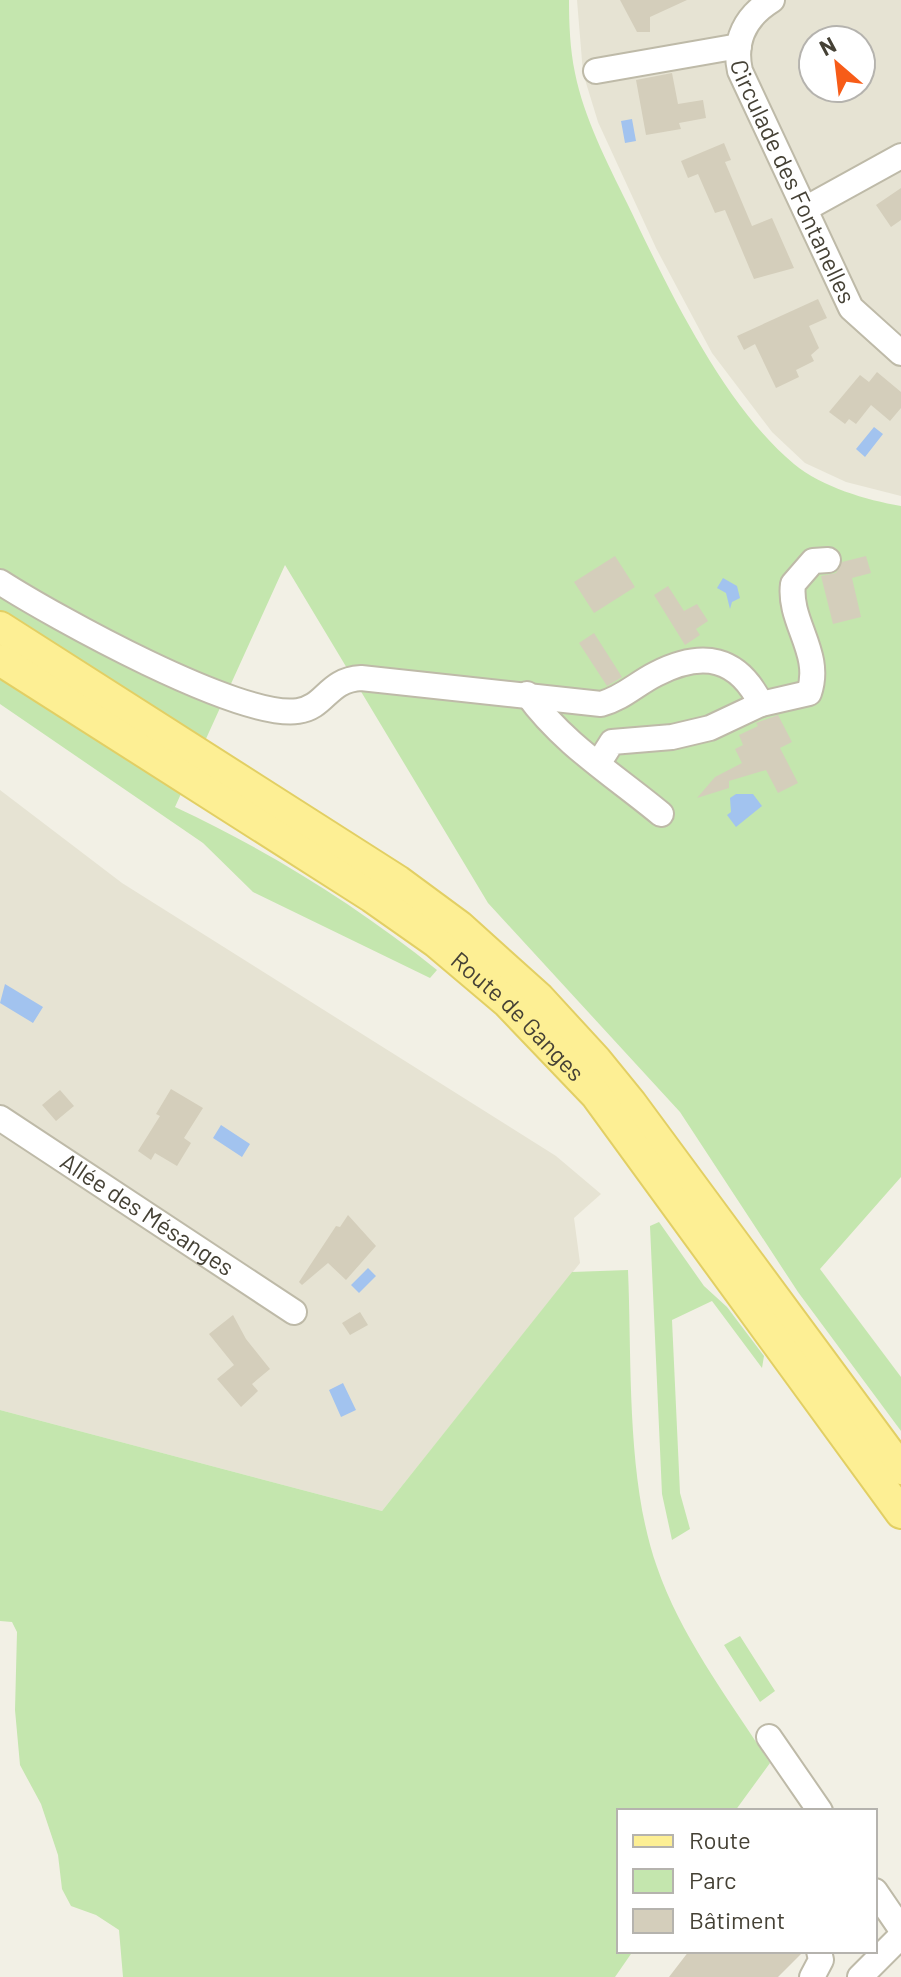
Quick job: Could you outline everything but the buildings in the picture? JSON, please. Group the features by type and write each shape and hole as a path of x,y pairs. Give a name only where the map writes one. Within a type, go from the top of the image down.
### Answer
{"main road":[{"name":"Route de Ganges","path":"0,627 398,881 459,926 539,998 631,1103 901,1469"},
{"name":"Route de Ganges","path":"0,660 372,897 436,942 507,1002 596,1095 901,1513"}],"street":[{"name":"Circulade des Fontanelles","path":"757,4 739,46 740,71 851,308 901,353"},
{"path":"596,71 739,46"},
{"path":"805,209 901,156"},
{"path":"598,764 612,742 672,737 710,728 761,704 809,693 815,675 794,601 793,584 813,561 828,560"},
{"path":"0,582 106,643 249,703 298,711 312,707 338,682 348,679 527,694 601,704 622,698 657,673 696,661 730,665 743,673 761,704"},
{"path":"527,694 583,755 661,814"},
{"name":"Allée des Mésanges","path":"0,1118 294,1312"},
{"path":"769,1737 819,1809"},
{"path":"877,1894 901,1929"},
{"path":"860,1977 901,1936"},
{"path":"812,1977 821,1960 819,1953"}],"shaded area":[{"path":"577,0 901,0 901,496 846,482 805,463 772,432 712,353 656,248 598,122 583,73"},
{"path":"0,790 122,883 556,1156 601,1194 574,1218 580,1263 382,1511 0,1410"}],"green space":[{"path":"0,0 569,0 573,64 590,123 660,270 721,377 768,439 805,472 845,491 901,506 901,1177 820,1269 901,1377 901,1431 798,1292 680,1112 488,903 285,565 175,807 278,861 343,901 437,970 430,978 253,892 203,843 0,704"},
{"path":"659,1222 704,1286 727,1307 764,1356 762,1368 712,1301 672,1320 680,1493 690,1529 672,1540 662,1494 650,1226"},
{"path":"628,1270 632,1420 647,1533 657,1567 679,1618 770,1763 736,1809 617,1809 617,1953 632,1953 615,1977 123,1977 119,1930 96,1915 71,1906 62,1889 58,1855 41,1804 20,1765 15,1710 17,1632 12,1622 0,1621 0,1410 382,1511 572,1272"},
{"path":"740,1636 775,1691 760,1702 724,1645"}],"water":[{"path":"632,119 636,141 625,143 621,121"},
{"path":"874,427 883,434 865,457 856,449"},
{"path":"723,578 737,586 740,598 732,602 730,609 726,593 717,588"},
{"path":"736,794 753,794 762,806 736,827 727,815 731,812 730,798"},
{"path":"5,984 43,1007 33,1023 0,1003"},
{"path":"221,1125 250,1144 242,1157 213,1138"},
{"path":"368,1268 376,1276 359,1293 351,1285"},
{"path":"343,1383 356,1410 341,1417 329,1390"}]}
